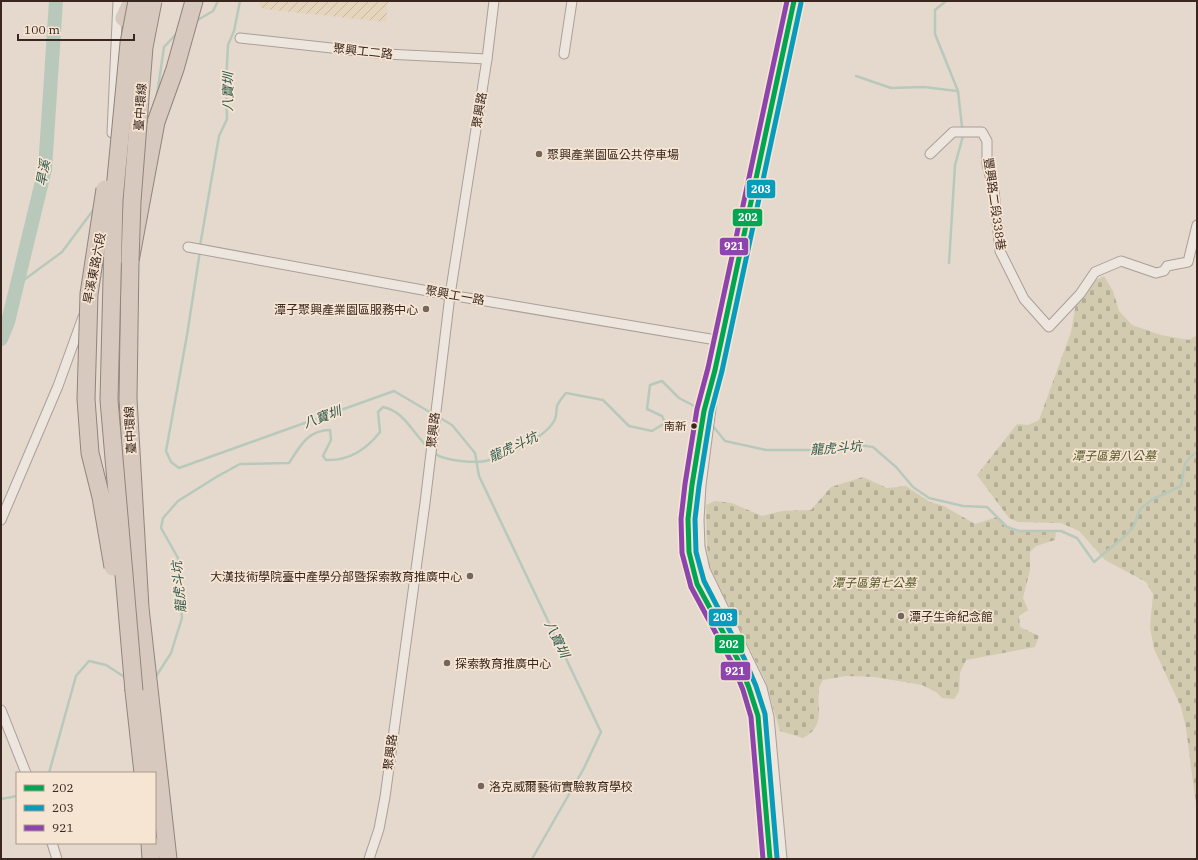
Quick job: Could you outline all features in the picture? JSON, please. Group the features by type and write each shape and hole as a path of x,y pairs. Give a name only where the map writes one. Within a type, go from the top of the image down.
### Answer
{"highway":[{"path":"132,1 124,18 99,235 89,294 86,399 90,453 101,497 134,691"},
{"name":"臺中環線","path":"137,1 129,43 114,200 109,400 134,691 143,772"},
{"name":"臺中環線","path":"153,1 144,47 132,201 128,398 140,608 168,859"},
{"path":"111,129 144,36 152,18 165,1"},
{"path":"130,261 156,122 175,69 194,1"},
{"path":"150,844 151,859"}],"street":[{"name":"旱溪東路六段","path":"1,520 58,386 80,327 97,259 110,173 118,1"},
{"name":"聚興路","path":"369,859 379,829 385,797 425,503 450,295 487,60 494,1"},
{"path":"564,54 572,1"},
{"path":"770,859 758,716 753,694 710,607 697,585 693,572 689,542 690,501 733,279 776,74 794,1"},
{"name":"聚興工二路","path":"240,38 386,54 487,60"},
{"name":"豐興路二段338巷","path":"930,154 953,132 982,132 987,141 987,164 994,190 1000,251 1024,299 1049,327 1080,294 1095,272 1121,261 1156,273 1164,271 1167,266 1188,262 1197,225"},
{"name":"聚興工一路","path":"188,247 450,295 722,341"},
{"path":"706,418 700,485 699,547 704,570 761,688 768,717 781,859"},
{"path":"1,710 26,772"},
{"path":"52,844 57,859"}],"shaded area":[{"path":"259,1 388,1 386,22 263,9 259,5"}],"green space":[{"name":"潭子區第八公墓","path":"1104,276 1113,291 1119,311 1132,325 1161,335 1189,340 1197,335 1197,841 1196,805 1186,728 1181,707 1154,649 1150,627 1153,594 1146,582 1105,560 1079,531 1061,523 1018,522 1009,518 977,475 1017,424 1028,425 1039,420 1071,332 1076,303 1094,281"},
{"name":"潭子區第七公墓","path":"863,477 887,488 906,486 930,502 944,506 975,524 997,517 1005,527 1017,532 1056,531 1055,540 1036,546 1030,552 1030,570 1023,598 1028,610 1019,616 1020,627 1039,636 1035,647 966,660 960,673 959,692 954,699 942,698 936,692 922,685 875,677 846,676 823,680 818,695 819,718 817,725 812,732 803,738 780,731 765,680 709,566 706,505 715,501 732,503 762,516 782,511 811,510 831,487"}],"waterway":[{"name":"旱溪","path":"1,339 8,322 45,169 56,1"},
{"path":"196,21 213,11 218,1"},
{"name":"八寶圳","path":"200,246 219,136 227,119 226,83 228,45 234,31 240,1"},
{"path":"946,1 935,10 935,34 958,91 963,136 955,165 949,263"},
{"path":"157,95 164,47 178,32"},
{"path":"856,76 891,88 924,87 957,91"},
{"path":"17,285 62,252 94,209"},
{"name":"八寶圳","path":"200,251 187,335 166,451 171,462 179,468 394,391 433,414"},
{"name":"龍虎斗坑","path":"434,453 453,460 477,462 490,460 516,450 535,439 549,427 555,419 557,406 566,393 603,400 629,426 652,431 665,423 662,416 647,409 650,385 662,381 679,398 698,408 705,416"},
{"name":"龍虎斗坑","path":"155,678 171,653 182,618 178,558 161,528 163,518 178,501 240,464 289,463 305,440 322,431 330,430 331,440 323,456 326,460 342,459 350,456 363,449 380,432 378,412 383,407 391,409 397,413 430,449"},
{"name":"八寶圳","path":"437,416 452,425 475,453 479,476 601,732 584,768 532,859"},
{"name":"龍虎斗坑","path":"712,425 725,441 766,450 846,449 859,445 873,447 896,467 913,487 929,498 963,506 987,507 1007,527 1019,531 1061,531 1077,538 1094,562 1126,535 1134,526 1140,509 1153,499 1181,486 1184,467 1188,459 1197,452"},
{"name":"龍虎斗坑","path":"49,772 76,676 89,661 106,665 126,678"},
{"name":"龍虎斗坑","path":"1,799 16,796"}],"transit line":[{"name":"921","path":"763,859 751,717 743,690 732,663 691,587 682,553 681,519 697,409 708,368 787,1"},
{"name":"202","path":"770,859 758,716 738,660 697,584 689,552 688,519 704,411 715,370 794,1"},
{"name":"203","path":"777,858 765,714 756,686 744,658 704,581 696,552 695,519 711,412 722,371 801,3"}],"place":[{"name":"聚興產業園區公共停車場","path":"539,154"},
{"name":"潭子聚興產業園區服務中心","path":"426,309"},
{"name":"南新","path":"694,426"},
{"name":"大漢技術學院臺中產學分部暨探索教育推廣中心","path":"470,576"},
{"name":"潭子生命紀念館","path":"901,616"},
{"name":"探索教育推廣中心","path":"447,663"},
{"name":"洛克威爾藝術實驗教育學校","path":"481,786"}]}
